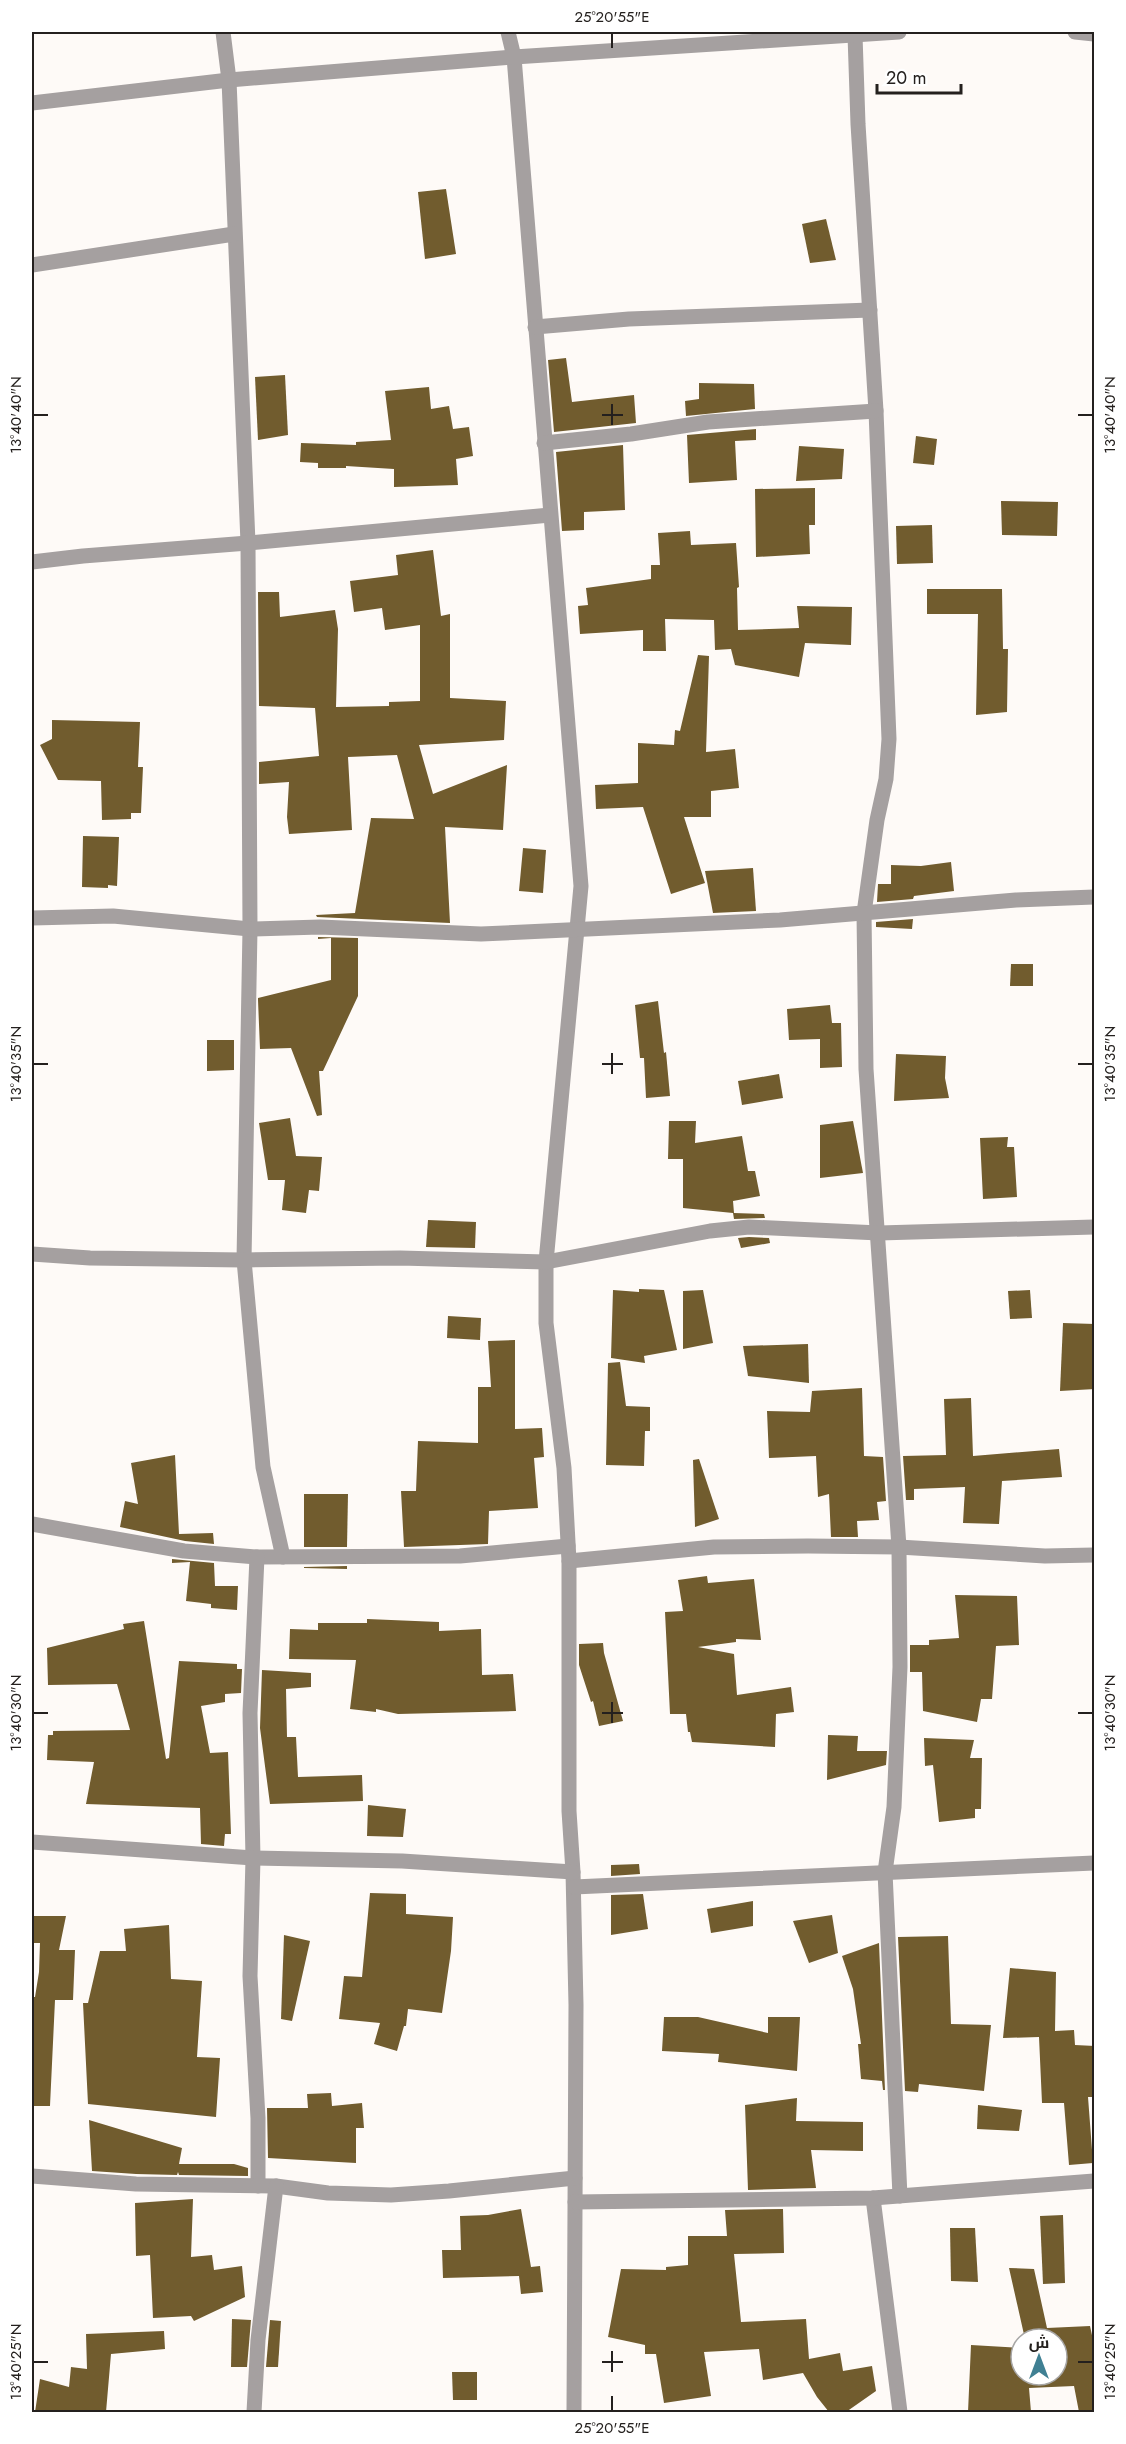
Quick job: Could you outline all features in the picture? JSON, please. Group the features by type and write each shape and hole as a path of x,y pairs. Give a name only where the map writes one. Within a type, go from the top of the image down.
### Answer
{"street":[{"path":"223,32 229,80 248,543 250,929 244,1260 264,1467 283,1557"},
{"path":"508,32 514,57 581,886 580,910 575,930 546,1262 546,1323 564,1468 569,1554 569,1811 574,1887 576,2005 574,2412"},
{"path":"32,103 229,80 514,57 899,32"},
{"path":"1075,32 1095,34"},
{"path":"855,35 876,411 889,739 886,779 877,820 864,913 866,1069 899,1547 900,1667 894,1807 885,1872 900,2196"},
{"path":"32,265 234,234"},
{"path":"535,327 629,319 870,310"},
{"path":"544,443 631,434 708,422 876,411"},
{"path":"32,562 550,515"},
{"path":"32,918 113,916 250,929 320,927 481,934 780,920 1016,900 1095,897"},
{"path":"32,1254 244,1260 400,1258 546,1262 710,1231 749,1227 879,1233 1095,1227"},
{"path":"32,1524 183,1551 257,1557 569,1554 714,1547 899,1547 1045,1556 1095,1555"},
{"path":"257,1557 250,1713 252,1858 250,1976 258,2118 258,2186"},
{"path":"32,1842 252,1858 402,1861 573,1872"},
{"path":"574,1887 1095,1863"},
{"path":"32,2176 136,2184 276,2186 328,2193 390,2195 575,2178"},
{"path":"575,2202 873,2198 1095,2181"},
{"path":"254,2412 258,2340 276,2186"},
{"path":"873,2198 900,2412"}],"building":[{"path":"446,189 456,254 425,259 418,192"},
{"path":"826,219 836,260 810,263 802,224"},
{"path":"566,358 572,402 634,395 636,423 554,432 548,360"},
{"path":"285,375 288,435 258,440 255,377"},
{"path":"699,383 754,384 755,409 686,416 685,401 699,399"},
{"path":"429,387 431,409 449,406 453,429 469,427 473,456 456,459 458,485 394,487 394,469 346,466 346,468 318,468 318,463 300,462 301,443 356,445 356,442 391,440 385,391"},
{"path":"756,429 756,440 735,441 737,480 689,483 687,435"},
{"path":"916,436 937,439 934,465 913,463"},
{"path":"623,445 625,510 584,512 584,530 562,531 556,452"},
{"path":"799,446 844,449 842,479 796,481"},
{"path":"815,488 815,525 809,525 810,554 756,557 755,489"},
{"path":"1001,501 1058,502 1057,536 1002,535"},
{"path":"932,525 933,563 897,564 896,526"},
{"path":"690,531 691,545 736,543 739,587 737,588 738,630 799,628 797,606 852,607 851,645 805,643 799,677 735,665 731,649 715,650 714,620 665,619 666,651 643,651 643,630 580,634 578,606 588,605 586,588 651,579 651,565 660,565 658,533"},
{"path":"433,550 441,616 450,614 450,698 506,701 504,740 419,745 433,794 507,765 503,830 445,827 450,923 317,917 316,915 355,913 371,818 414,819 397,755 348,757 352,830 289,834 287,817 289,782 259,784 259,762 319,756 315,708 259,706 258,592 279,592 280,617 335,610 338,629 336,707 389,706 389,702 420,701 420,625 385,630 382,608 354,612 350,581 398,575 396,555"},
{"path":"927,589 1002,589 1003,649 1008,649 1007,712 976,715 978,614 927,614"},
{"path":"698,655 709,656 706,752 735,749 739,788 711,791 711,817 684,817 705,883 671,894 643,807 596,809 595,785 638,783 638,743 674,745 675,730 680,731"},
{"path":"52,720 140,722 138,767 143,767 141,813 131,813 131,819 102,820 101,781 58,780 40,745 52,739"},
{"path":"83,836 119,837 117,886 82,887"},
{"path":"523,848 546,850 543,893 519,891"},
{"path":"951,862 954,891 914,896 913,899 877,902 878,884 891,884 891,865 921,866"},
{"path":"753,868 756,911 713,913 705,871"},
{"path":"913,919 912,929 876,927 876,922"},
{"path":"318,937 358,938 358,996 323,1071 319,1071 322,1115 317,1116 291,1048 260,1049 258,998 331,980 331,938 318,939"},
{"path":"1011,964 1033,964 1033,986 1010,986"},
{"path":"658,1001 670,1096 646,1098 644,1058 640,1058 635,1005"},
{"path":"830,1005 832,1023 841,1023 842,1067 820,1068 820,1039 789,1040 787,1009"},
{"path":"207,1040 234,1040 234,1070 207,1071"},
{"path":"896,1054 946,1056 945,1078 949,1098 894,1101"},
{"path":"779,1074 783,1098 742,1105 738,1081"},
{"path":"290,1118 296,1156 322,1157 319,1191 309,1190 306,1213 282,1210 285,1180 268,1180 259,1123"},
{"path":"669,1121 696,1121 695,1143 742,1136 748,1171 755,1171 760,1196 733,1201 734,1213 764,1214 765,1218 734,1219 733,1213 683,1208 683,1159 668,1159"},
{"path":"853,1121 863,1173 820,1178 820,1125"},
{"path":"1008,1137 1007,1147 1014,1147 1017,1197 983,1199 980,1138"},
{"path":"428,1220 476,1222 475,1248 426,1247"},
{"path":"738,1238 769,1238 770,1243 741,1248"},
{"path":"639,1289 664,1290 677,1350 644,1356 645,1363 611,1358 613,1290 639,1292"},
{"path":"703,1290 713,1343 683,1349 683,1291"},
{"path":"1030,1290 1032,1318 1010,1319 1008,1291"},
{"path":"448,1316 481,1318 480,1340 447,1338"},
{"path":"1063,1323 1095,1324 1095,1389 1060,1391"},
{"path":"515,1340 515,1429 542,1428 544,1457 534,1458 538,1508 489,1511 488,1544 404,1547 401,1491 416,1491 418,1441 478,1443 478,1387 491,1387 488,1341"},
{"path":"808,1344 809,1383 748,1376 743,1346"},
{"path":"620,1362 626,1406 650,1407 650,1431 645,1431 644,1466 606,1465 608,1363"},
{"path":"862,1388 864,1456 883,1457 886,1501 877,1502 879,1520 857,1521 858,1537 831,1537 829,1494 818,1497 816,1456 769,1458 767,1411 810,1412 812,1391"},
{"path":"971,1398 973,1456 1059,1449 1062,1477 1002,1481 999,1524 963,1523 965,1487 914,1489 914,1500 906,1500 903,1456 946,1455 944,1399"},
{"path":"175,1455 179,1534 213,1533 214,1544 185,1541 120,1527 125,1501 138,1504 131,1463"},
{"path":"699,1459 719,1519 695,1527 693,1460"},
{"path":"304,1494 348,1494 347,1547 304,1547"},
{"path":"172,1559 214,1563 215,1586 238,1586 237,1610 211,1608 211,1604 186,1601 190,1562 172,1563"},
{"path":"347,1566 347,1569 304,1568 304,1567"},
{"path":"707,1576 708,1583 754,1579 761,1640 736,1639 736,1642 698,1647 734,1654 737,1695 791,1687 794,1712 776,1714 775,1747 692,1742 690,1732 688,1732 686,1714 670,1714 665,1612 683,1611 678,1580"},
{"path":"955,1595 1017,1596 1019,1645 996,1646 992,1699 981,1699 977,1722 923,1711 922,1672 910,1672 910,1645 929,1645 929,1640 959,1638"},
{"path":"367,1619 439,1622 439,1631 481,1629 482,1675 513,1674 516,1711 398,1714 376,1709 376,1712 350,1709 356,1660 289,1659 290,1629 318,1630 318,1623 367,1623"},
{"path":"144,1621 166,1759 169,1758 179,1661 237,1664 237,1669 242,1669 241,1693 225,1694 225,1702 201,1706 210,1753 228,1752 231,1834 225,1834 224,1846 201,1844 200,1808 86,1804 94,1762 47,1760 48,1735 53,1735 53,1731 130,1730 117,1684 48,1685 47,1648 124,1629 123,1624"},
{"path":"603,1643 623,1721 599,1726 593,1701 591,1702 579,1665 579,1644"},
{"path":"262,1670 311,1673 311,1687 286,1689 287,1737 296,1737 298,1777 362,1775 363,1801 270,1804 260,1728"},
{"path":"828,1735 858,1736 857,1751 887,1751 886,1765 827,1780"},
{"path":"924,1738 974,1740 970,1758 982,1758 981,1809 975,1809 975,1818 939,1822 933,1765 925,1766"},
{"path":"368,1805 406,1809 403,1837 367,1836"},
{"path":"639,1864 640,1874 611,1876 611,1865"},
{"path":"370,1893 406,1894 406,1914 453,1917 451,1951 442,2013 408,2009 406,2026 404,2026 397,2051 374,2044 380,2023 339,2019 344,1976 362,1977"},
{"path":"643,1894 648,1929 611,1935 611,1895"},
{"path":"753,1901 753,1926 711,1933 707,1909"},
{"path":"832,1915 838,1953 809,1963 793,1921"},
{"path":"32,1916 66,1916 59,1950 75,1950 73,2000 55,2000 50,2106 32,2106 32,1997 35,1997 39,1972 40,1943 32,1943"},
{"path":"169,1925 171,1979 202,1981 197,2057 220,2058 216,2117 88,2104 83,2003 88,2003 100,1951 126,1951 124,1929"},
{"path":"284,1935 310,1941 292,2021 281,2019"},
{"path":"948,1936 951,2024 991,2025 984,2091 919,2084 918,2092 905,2091 898,1937"},
{"path":"879,1943 885,2090 883,2090 882,2081 861,2079 858,2044 861,2044 853,1989 842,1956"},
{"path":"1010,1968 1056,1972 1055,2031 1074,2030 1075,2045 1095,2046 1095,2097 1088,2097 1093,2163 1069,2165 1064,2103 1042,2103 1039,2037 1003,2038"},
{"path":"664,2017 698,2017 768,2033 768,2017 800,2017 797,2071 718,2062 719,2054 662,2051"},
{"path":"331,2093 332,2106 362,2103 364,2128 356,2128 356,2163 268,2158 267,2108 308,2108 307,2094"},
{"path":"797,2098 796,2121 863,2122 863,2151 811,2150 816,2188 748,2190 745,2105"},
{"path":"978,2105 1022,2110 1019,2131 977,2129"},
{"path":"89,2120 182,2148 179,2164 234,2164 248,2168 248,2176 92,2171"},
{"path":"193,2199 191,2257 212,2255 214,2270 242,2266 245,2297 194,2321 191,2316 153,2318 150,2255 136,2256 135,2203"},
{"path":"521,2209 531,2267 540,2266 543,2292 521,2294 519,2276 443,2278 442,2250 461,2250 460,2216 488,2215"},
{"path":"783,2209 784,2253 734,2254 741,2322 806,2319 809,2359 840,2353 843,2371 872,2366 876,2391 846,2412 829,2412 803,2373 763,2380 759,2349 704,2352 711,2396 664,2403 656,2354 645,2354 645,2345 608,2337 621,2269 666,2270 666,2267 688,2265 688,2236 727,2236 725,2210"},
{"path":"1063,2215 1065,2283 1043,2284 1040,2216"},
{"path":"950,2228 975,2228 978,2282 951,2281"},
{"path":"1009,2268 1034,2269 1047,2327 1022,2327"},
{"path":"232,2319 251,2320 247,2367 231,2367"},
{"path":"270,2320 281,2321 278,2367 266,2367"},
{"path":"1090,2326 1095,2349 1095,2412 1079,2412 1074,2386 1069,2386 1068,2327"},
{"path":"164,2331 165,2349 111,2354 106,2412 35,2412 40,2379 69,2387 71,2367 87,2369 86,2334"},
{"path":"971,2345 1009,2347 1009,2387 1052,2387 1029,2388 1031,2412 968,2412"},
{"path":"452,2372 477,2372 477,2400 453,2400"}]}
